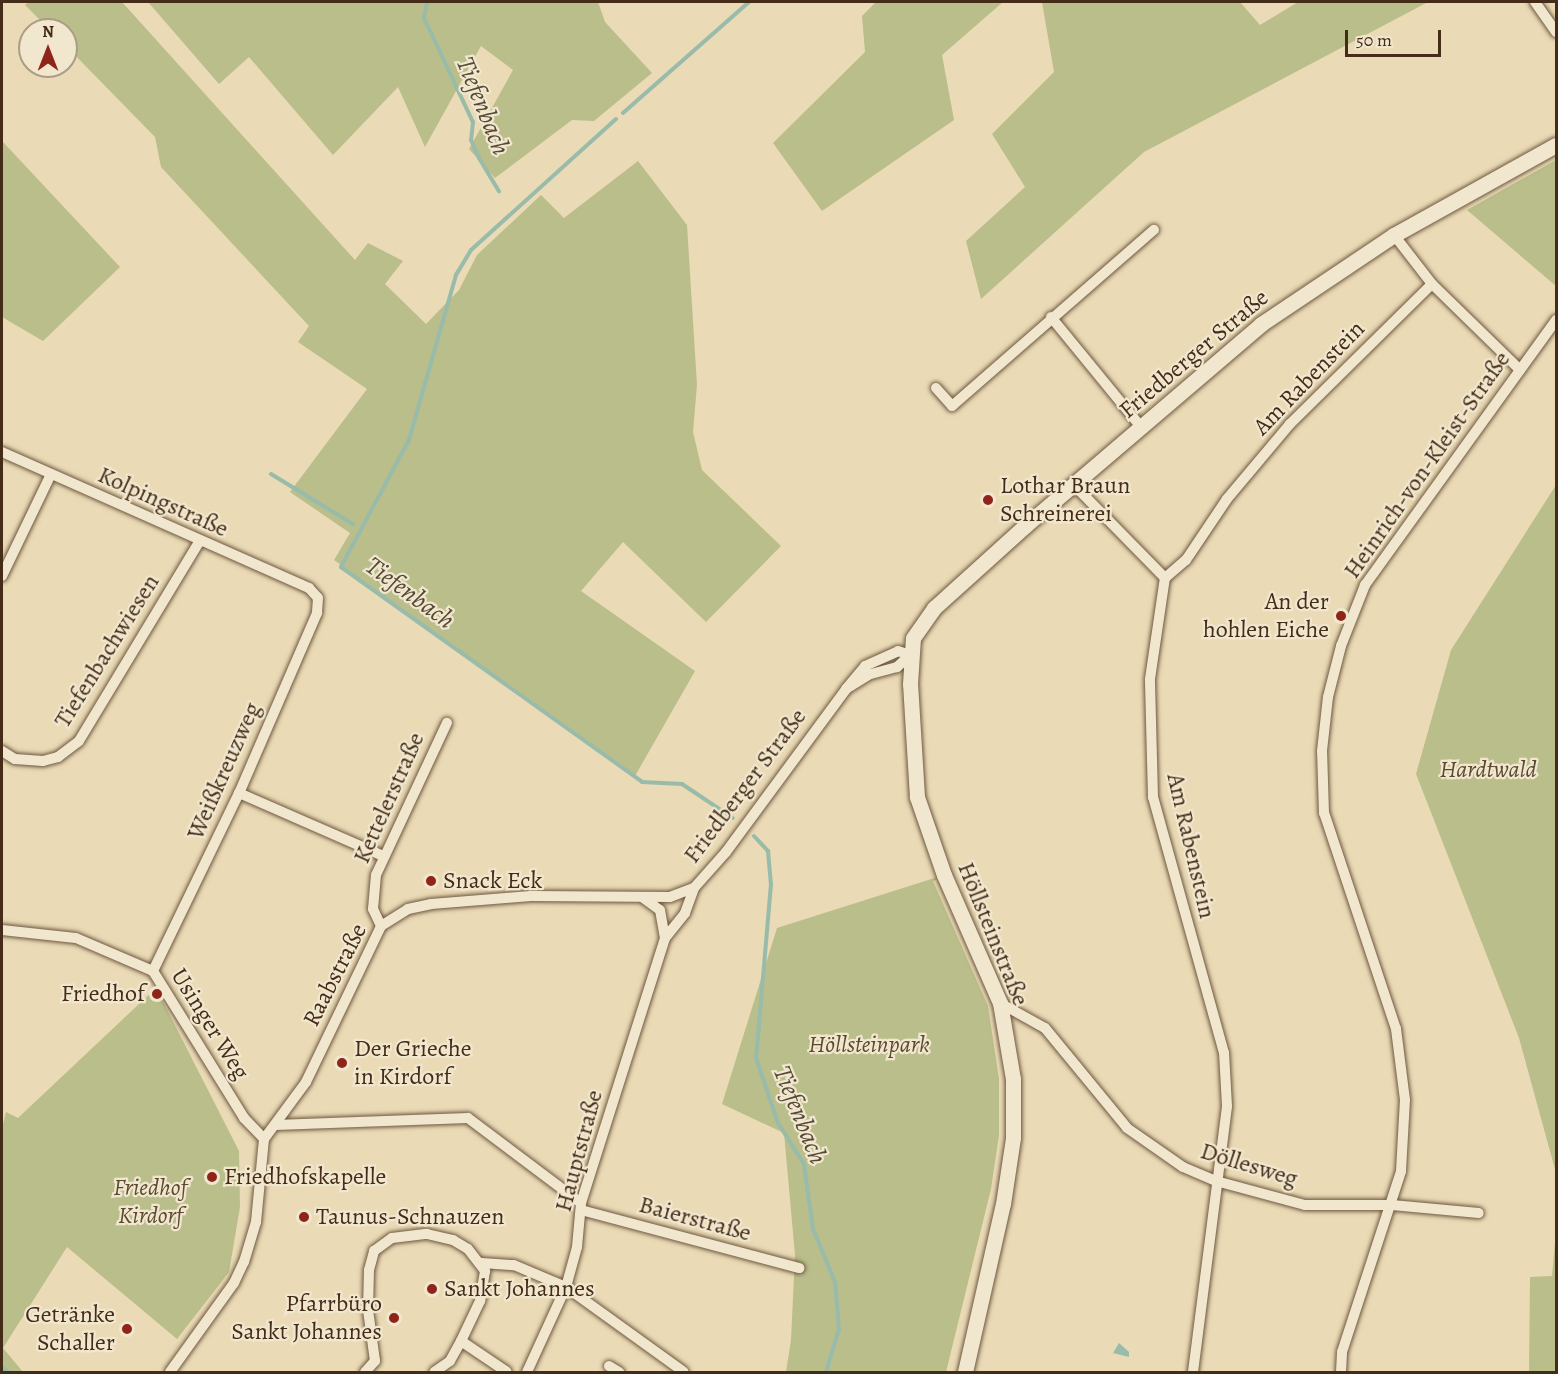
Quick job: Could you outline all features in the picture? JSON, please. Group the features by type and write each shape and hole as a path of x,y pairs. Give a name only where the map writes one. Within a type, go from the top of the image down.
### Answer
{"street":[{"path":"1535,2 1557,32"},
{"name":"Friedberger Straße","path":"670,897 694,888 726,852 846,689 870,674 897,667 910,655 913,638 934,608 1261,324 1394,235 1557,145"},
{"path":"936,388 952,406 1051,317 1154,230"},
{"path":"1394,235 1432,284 1520,370"},
{"name":"Am Rabenstein","path":"1193,1372 1203,1312 1216,1181 1227,1106 1224,1053 1153,797 1150,679 1165,578 1186,560 1227,499 1290,424 1432,284"},
{"path":"1051,317 1141,426"},
{"name":"Heinrich-von-Kleist-Straße","path":"1341,1372 1342,1352 1392,1205 1401,1171 1405,1100 1396,1029 1324,813 1322,751 1328,697 1341,646 1365,585 1557,320"},
{"name":"Kolpingstraße","path":"2,452 199,542 309,588"},
{"path":"2,576 51,474"},
{"path":"1074,485 1165,578"},
{"name":"Tiefenbachwiesen","path":"2,752 15,759 44,761 58,757 80,741 199,542"},
{"name":"Weißkreuzweg","path":"153,971 239,794 317,613 318,598 309,588"},
{"name":"Höllsteinstraße","path":"910,655 917,797 944,875 1000,1003 1013,1079 1013,1138 1003,1204 965,1372"},
{"name":"Kettelerstraße","path":"381,926 373,909 376,875 447,723"},
{"path":"239,794 383,856"},
{"name":"Hauptstraße","path":"527,1372 567,1287 577,1247 581,1207 665,938 685,913 694,888"},
{"name":"Raabstraße","path":"264,1139 306,1082 381,926 408,909 431,904 531,896 670,897"},
{"name":"Hauptstraße","path":"642,897 660,910 665,938"},
{"name":"Usinger Weg","path":"2,930 76,938 153,971 244,1118 264,1139"},
{"name":"Döllesweg","path":"1000,1003 1045,1028 1127,1128 1183,1167 1216,1181 1305,1205 1392,1205 1479,1213"},
{"path":"275,1125 468,1118 581,1207"},
{"path":"170,1372 234,1283 244,1262 256,1222 264,1139"},
{"name":"Baierstraße","path":"581,1207 799,1268"},
{"path":"365,1372 375,1361 368,1310 369,1270 378,1245 392,1238 435,1235 468,1249 482,1263 485,1282 480,1301 461,1341 450,1360 434,1372"},
{"path":"482,1263 514,1265 567,1287 684,1372"},
{"path":"461,1341 507,1372"}],"green space":[{"path":"28,2 122,2 355,260 368,243 403,261 385,284 426,324 459,290 477,255 541,195 564,218 638,161 687,225 697,385 693,432 702,470 781,546 706,622 623,542 581,591 695,671 635,776 334,560 350,533 290,492 367,389 298,342 309,326 161,167 155,137 78,58 78,18 38,18 25,5"},
{"path":"148,2 598,2 605,22 652,73 594,121 572,120 495,178 469,149 513,70 481,46 425,147 398,87 333,155 249,57 219,84"},
{"path":"876,2 1003,2 942,55 954,120 822,211 773,143 865,52 862,16"},
{"path":"1042,2 1240,2 1260,25 1298,2 1428,2 1144,152 981,299 966,241 1025,187 992,134 1054,72"},
{"path":"2,141 120,267 43,341 2,317"},
{"path":"1556,160 1556,286 1467,210"},
{"name":"Hardtwald","path":"1556,485 1556,1173 1519,1038 1416,774 1451,650"},
{"name":"Höllsteinpark","path":"944,875 933,881 988,1006 999,1079 999,1135 991,1189 946,1372 786,1372 791,1340 795,1255 784,1133 722,1104 777,928"},
{"name":"Friedhof Kirdorf","path":"156,988 239,1151 240,1207 229,1272 177,1339 67,1247 3,1348 23,1372 2,1372 2,1128 6,1112 18,1118"},
{"path":"1556,1231 1556,1372 1529,1372 1530,1277 1552,1276"}],"shaded area":[{"path":"1119,1343 1129,1352 1129,1357 1113,1353"}],"waterway":[{"name":"Tiefenbach","path":"427,2 424,18 473,122 471,140 499,191"},
{"path":"623,113 749,2"},
{"name":"Tiefenbach","path":"616,119 471,250 456,275 409,440 341,567 642,782 682,784 733,818"},
{"path":"271,474 353,524"},
{"name":"Tiefenbach","path":"754,836 768,851 771,884 756,1058 778,1123 804,1164 813,1229 835,1282 839,1329 826,1372"},
{"path":"2,1367 8,1372"}],"place":[{"name":"Lothar Braun Schreinerei","path":"988,500"},
{"name":"An der hohlen Eiche","path":"1341,616"},
{"name":"Snack Eck","path":"431,881"},
{"name":"Friedhof","path":"157,994"},
{"name":"Der Grieche in Kirdorf","path":"342,1063"},
{"name":"Friedhofskapelle","path":"212,1177"},
{"name":"Taunus-Schnauzen","path":"304,1217"},
{"name":"Sankt Johannes","path":"432,1289"},
{"name":"Pfarrbüro Sankt Johannes","path":"394,1318"},
{"name":"Getränke Schaller","path":"127,1329"}]}
